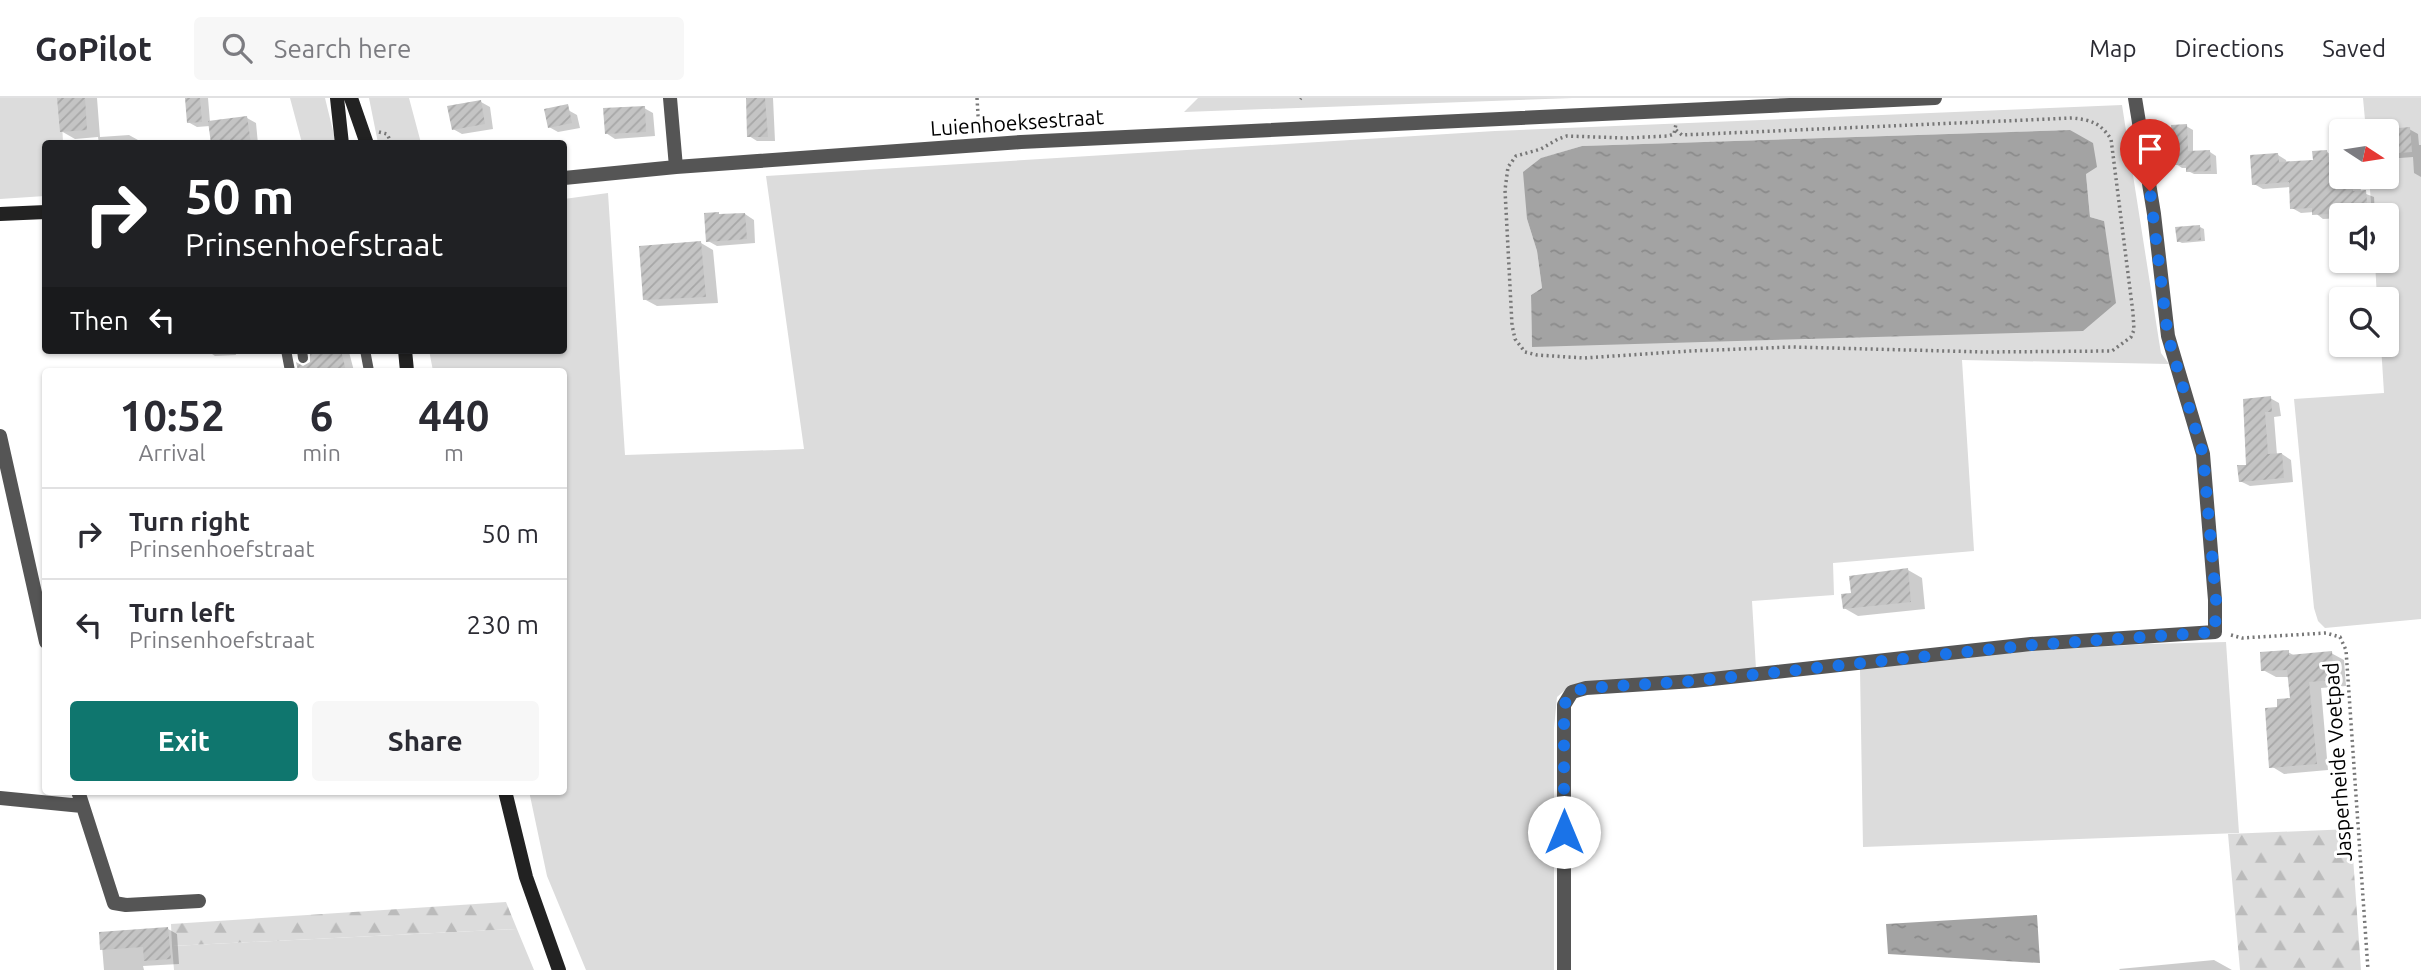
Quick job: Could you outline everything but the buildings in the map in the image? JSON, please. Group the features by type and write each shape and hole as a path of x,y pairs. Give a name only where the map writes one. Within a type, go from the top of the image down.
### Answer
{"main road":[{"path":"337,98 342,140"},
{"path":"351,98 366,140"},
{"path":"0,214 42,212"},
{"path":"506,795 526,877 559,970"}],"street":[{"path":"670,98 676,167"},
{"name":"Luienhoeksestraat","path":"567,178 676,167 1088,139 1935,98"},
{"path":"1564,970 1564,705 1572,692 1586,688 1694,681 2031,645 2215,632 2216,600 2203,454 2168,337 2154,215 2135,98"},
{"path":"0,436 42,624"},
{"path":"79,795 114,903 126,905 199,901"},
{"path":"0,798 82,806"}],"path":[{"path":"977,98 978,120"},
{"path":"1674,116 1676,130 1682,135 2072,118 2094,121 2102,126 2111,139 2133,313 2134,330 2131,337 2112,351 1985,352 1792,348 1584,358 1525,352 1515,339 1513,325 1505,190 1510,162 1516,156 1541,149 1567,136 1668,136 1676,130"},
{"name":"Jasperheide Voetpad","path":"2215,632 2242,638 2326,633 2340,637 2346,650 2368,970"}],"green space":[{"path":"0,98 61,98 63,140 42,140 42,196 0,199"},
{"path":"290,98 325,98 335,140 301,140"},
{"path":"369,98 409,98 420,140 377,140"},
{"path":"1198,98 1573,98 1184,112"},
{"path":"2363,98 2421,98 2421,619 2325,628 2318,621 2314,608 2294,399 2384,393 2382,357 2399,357 2399,287 2376,287 2376,273 2399,273 2399,203 2371,203 2370,189 2399,189 2399,119 2365,119"},
{"path":"2122,105 2161,353 2169,364 1962,360 1974,551 1833,563 1834,595 1752,601 1756,669 1570,686 1557,697 1554,728 1554,970 586,970 547,876 530,795 567,795 567,368 432,368 430,354 567,354 567,199 608,193 625,455 804,449 766,176 1495,131","holes":["2070,130 2086,174 2090,217 2104,221 1532,346 1531,295 1542,288 1537,251 1527,219 1542,158 1582,146"]},
{"path":"2226,642 2239,833 1863,847 1860,669 1985,654"},
{"path":"2351,829 2361,970 2240,970 2228,834"},
{"path":"506,902 517,929 172,946 171,924"},
{"path":"517,929 534,970 174,970 172,946"}],"water":[{"path":"2070,130 2093,143 2097,167 2086,174 2090,217 2104,221 2116,303 2083,331 1532,347 1531,295 1542,288 1537,251 1527,219 1523,172 1541,158 1582,146"},
{"path":"2037,915 2040,963 1888,954 1886,924"}],"route":[{"path":"1564,832 1564,705 1572,692 1586,688 1694,681 2031,645 2215,632 2216,600 2203,454 2168,337 2150,191"}]}
